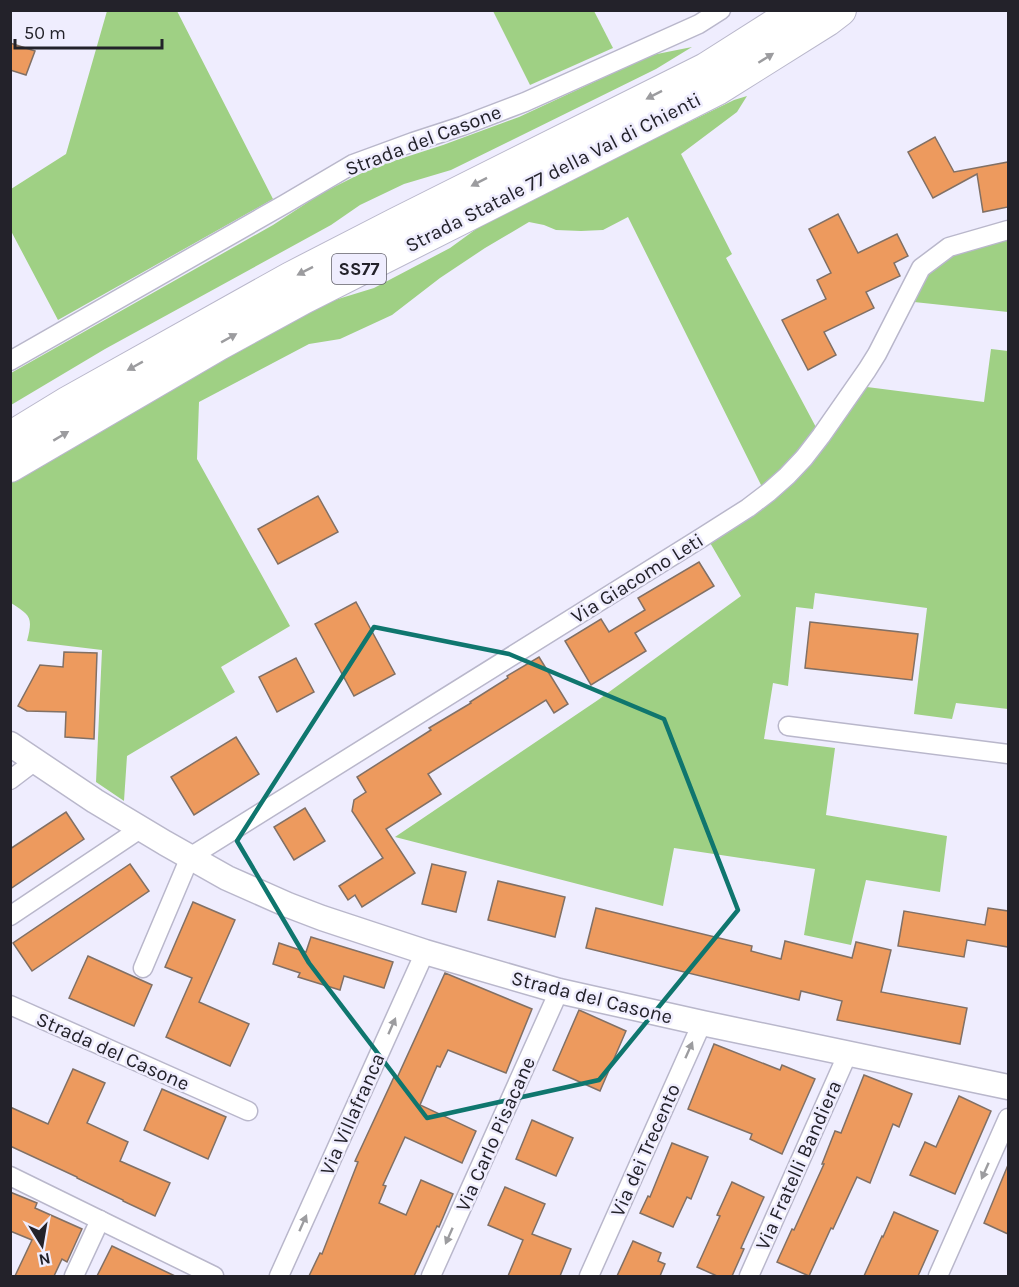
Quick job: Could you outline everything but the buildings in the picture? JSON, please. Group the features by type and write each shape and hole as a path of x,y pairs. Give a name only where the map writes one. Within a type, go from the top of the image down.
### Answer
{"highway":[{"name":"Strada Statale 77 della Val di Chienti","path":"10,438 69,402 291,278 706,69 799,10"},
{"name":"Strada Statale 77 della Val di Chienti","path":"10,466 219,344 303,298 717,89 840,10"}],"street":[{"name":"Strada del Casone","path":"10,361 353,164 525,102 699,24 721,10"},
{"name":"Via Giacomo Leti","path":"190,857 701,538 769,492 804,458 856,388 877,354 921,268 949,247 1008,230"},
{"path":"788,726 1008,754"},
{"name":"Strada del Casone","path":"10,744 140,829 227,878 288,905 358,930 559,990 702,1023 1008,1087"},
{"path":"10,780 35,761"},
{"path":"10,916 140,829"},
{"path":"143,968 190,857"},
{"name":"Via Villafranca","path":"279,1276 425,951"},
{"name":"Via Carlo Pisacane","path":"430,1276 559,990"},
{"name":"Strada del Casone","path":"10,1005 248,1111"},
{"name":"Via dei Trecento","path":"589,1276 702,1023"},
{"name":"Via Fratelli Bandiera","path":"748,1276 848,1053"},
{"path":"938,1276 1008,1118"},
{"path":"10,1176 214,1276"},
{"path":"74,1276 100,1220"}],"highlighted area":[{"path":"374,627 509,654 664,719 738,910 599,1080 427,1118 309,963 237,841"}],"green space":[{"path":"107,11 177,11 273,199 58,320 11,231 11,189 66,154"},
{"path":"493,11 594,11 613,48 530,85"},
{"path":"692,47 656,69 451,170 404,184 360,205 331,225 105,349 11,405 11,373 273,225 322,193 372,168 519,117 652,55"},
{"path":"747,96 737,112 681,154 732,254 726,258 818,431 763,489 628,217 603,230 556,230 529,222 440,278 392,315 340,339 309,344 199,402 197,459 290,626 221,667 235,692 127,756 124,801 96,782 102,650 27,641 29,618 11,603 10,483 312,307 374,288 450,248 490,219 734,100"},
{"path":"1008,239 1008,312 914,302 927,275 954,254"},
{"path":"991,349 1008,351 1008,709 956,703 952,719 914,714 927,608 815,593 813,609 796,607 788,686 773,683 764,739 835,748 826,815 947,836 940,892 866,880 851,945 804,935 815,869 674,848 663,906 395,837 598,700 741,596 709,541 829,438 867,387 984,402"}]}
